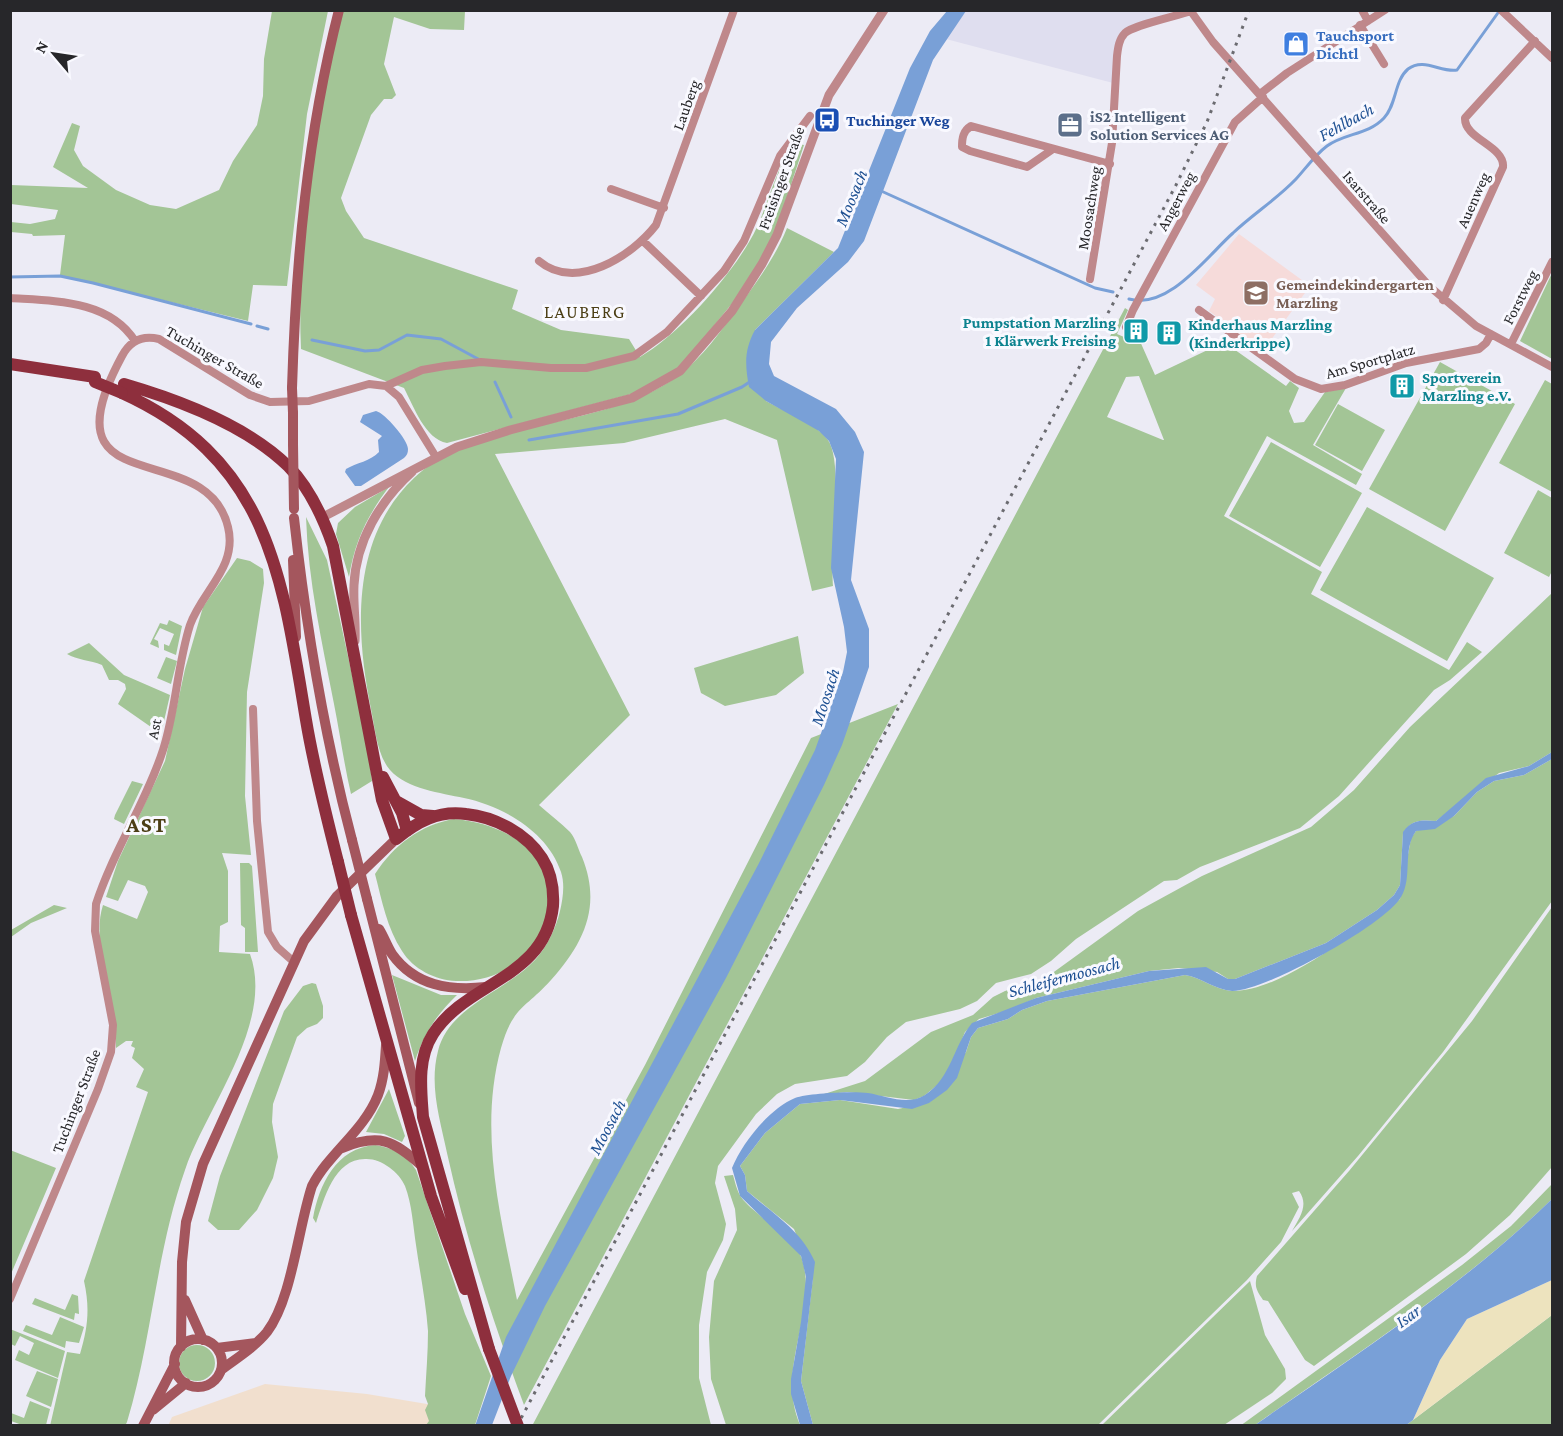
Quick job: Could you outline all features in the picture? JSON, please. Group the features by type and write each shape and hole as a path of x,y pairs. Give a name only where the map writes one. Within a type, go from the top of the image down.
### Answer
{"main road":[{"path":"298,660 294,588 292,444 294,303 307,173 323,73 339,10"},
{"path":"10,364 71,373 123,388 170,398 204,413 268,450 289,468 323,517 340,576 385,811 396,839"},
{"path":"123,388 189,432 231,478 261,527 272,556 298,660 313,759 351,915 386,1042 422,1166 452,1257 518,1425"},
{"path":"294,513 321,712 423,1118 489,1349"},
{"path":"378,768 396,801 407,831"},
{"path":"396,801 422,815 463,813 495,821 531,844 549,872 553,905 543,937 521,966 449,1013 431,1036 420,1077 423,1118"},
{"path":"143,1425 153,1410 181,1347 182,1262 186,1222 203,1164 294,962 328,906 396,839 433,816"},
{"path":"372,919 393,956 430,984 447,988 486,987"},
{"path":"175,1364 178,1375 186,1383 198,1387 209,1384 221,1370 256,1342 273,1323 280,1307 312,1186 361,1124 378,1095 386,1042"},
{"path":"339,1149 363,1139 376,1139 392,1143 422,1166"},
{"path":"183,1291 190,1316 203,1340"},
{"path":"181,1347 191,1340 203,1340 217,1348 222,1359 221,1370"},
{"path":"217,1348 256,1342"},
{"path":"153,1410 186,1383"}],"street":[{"name":"Lauberg","path":"539,261 546,267 557,270 584,272 614,261 643,241 656,225 734,10"},
{"name":"Freisinger Straße","path":"323,517 436,457 484,437 624,401 666,381 680,371 705,345 762,264 777,236 829,95 884,10"},
{"path":"1362,10 1364,23 1384,64"},
{"name":"Angerweg","path":"1126,327 1132,310 1235,122 1278,79 1385,10"},
{"name":"Isarstraße","path":"1190,11 1213,42 1311,154 1403,259 1443,300 1491,334 1552,367"},
{"name":"Moosachweg","path":"1090,279 1110,164 1117,56 1121,39 1125,33 1137,27 1190,11"},
{"path":"1502,11 1552,58"},
{"name":"Auenweg","path":"1443,300 1503,167 1500,157 1467,126 1465,118 1535,41"},
{"path":"436,457 399,397 386,386 423,370 464,364 569,368 634,356 668,332 724,271 744,241 780,156 810,116"},
{"path":"1053,149 1027,167 970,151 962,147 962,142 965,132 971,126 1110,164"},
{"path":"611,189 664,208"},
{"path":"643,241 701,296"},
{"name":"Forstweg","path":"1511,344 1552,262"},
{"path":"10,298 74,305 112,316 135,341"},
{"name":"Am Sportplatz","path":"1199,310 1295,379 1322,389 1345,385 1406,363 1479,349 1491,334"},
{"name":"Tuchinger Straße","path":"135,341 151,337 168,342 250,395 270,402 302,402 369,384 386,386"},
{"name":"Ast","path":"96,904 164,747 190,624 228,558 228,526 220,507 208,492 188,479 126,461 110,450 100,435 98,424 100,411 122,355 135,341"},
{"path":"354,650 354,576 366,533 388,498 424,463"},
{"path":"253,709 257,821 268,932 276,947 294,962"},
{"name":"Tuchinger Straße","path":"10,1299 98,1089 111,1052 113,1025 96,939 96,904"}],"shaded area":[{"path":"966,11 1174,11 1124,30 1113,83 946,39"},
{"name":"Gemeindekindergarten Marzling","path":"1239,234 1310,286 1263,351 1209,311 1215,299 1196,285"},
{"path":"265,1384 367,1394 451,1408 447,1425 168,1426 172,1417"}],"green space":[{"path":"272,11 328,11 307,114 287,286 253,285 248,321 60,275 65,235 33,236 11,232 11,222 30,224 55,219 58,210 11,204 11,185 88,188 53,167 72,123 80,126 74,150 83,166 116,190 150,205 176,209 219,190 233,161 257,125 263,96 264,59"},
{"path":"343,11 465,11 464,30 430,29 394,17 384,64 396,95 392,99 384,99 371,115 341,198 346,211 364,238 518,290 512,309 561,330 629,339 640,357 673,333 722,281 757,227 778,173 794,143 804,145 775,234 747,285 678,370 643,391 447,443 439,440 426,429 404,388 301,349 302,265 310,178"},
{"path":"787,228 834,252 755,330 766,401 816,428 828,440 833,452 836,488 833,586 812,591 777,440 725,419 624,443 495,454 630,715 539,805 574,838 588,875 590,908 581,938 573,952 551,980 521,1009 510,1024 501,1048 494,1080 492,1143 494,1174 517,1300 645,1065 811,738 898,704 524,1405 491,1311 454,1185 439,1115 435,1077 438,1051 444,1035 454,1022 480,1000 523,971 543,949 560,911 563,891 562,877 555,858 546,845 535,833 508,814 479,802 415,786 397,776 386,764 375,733 362,648 363,586 368,557 378,528 393,502 414,478 438,461 494,438 604,410 643,396 688,368 718,335 765,270"},
{"path":"1552,273 1552,359 1520,341"},
{"path":"1125,308 1128,310 1117,334 1131,340 1139,339 1155,375 1216,346 1221,340 1286,386 1290,381 1299,388 1289,411 1294,423 1304,422 1325,392 1346,388 1313,445 1362,474 1356,485 1267,436 1224,516 1322,572 1311,594 1449,670 1467,642 1482,652 1450,680 1434,690 1339,796 1300,828 1200,867 1177,880 1164,881 1076,939 1051,961 1031,974 996,983 977,1001 960,1009 906,1022 887,1037 865,1062 847,1076 795,1084 777,1094 756,1114 718,1166 715,1183 726,1224 723,1240 707,1272 699,1325 699,1378 711,1425 532,1426","holes":["1139,376 1164,440 1107,417 1126,377"]},
{"path":"1440,362 1515,404 1445,531 1369,489"},
{"path":"1545,380 1552,384 1552,492 1499,463"},
{"path":"1338,404 1385,430 1362,471 1315,445"},
{"path":"1271,442 1362,493 1320,567 1229,516"},
{"path":"389,487 363,529 349,577 336,534 338,523 355,507"},
{"path":"1538,490 1552,498 1552,571 1549,577 1504,553"},
{"path":"1367,507 1494,578 1447,661 1320,590"},
{"path":"306,517 327,560 368,748 372,781 351,794 316,611"},
{"path":"237,558 250,561 263,569 264,583 247,692 245,796 251,855 222,853 228,871 228,922 220,926 219,952 250,954 255,981 253,1008 235,1065 195,1146 175,1201 160,1264 143,1360 127,1422 125,1426 50,1426 67,1352 80,1354 87,1318 84,1281 148,1092 136,1087 144,1069 132,1058 135,1048 131,1046 133,1041 126,1041 116,1048 113,1011 100,938 103,905 137,919 148,892 145,886 128,880 118,901 106,897 118,861 165,761 185,669 203,607"},
{"path":"1552,593 1552,752 1529,766 1499,773 1436,821 1422,821 1406,828 1403,833 1400,885 1394,895 1377,910 1326,943 1235,979 1228,979 1217,972 1179,968 1149,971 1036,998 1009,1010 979,1019 965,1032 953,1062 941,1082 924,1096 914,1100 847,1092 821,1095 865,1081 931,1032 973,1015 993,997 1005,991 1047,977 1138,911 1202,876 1311,827 1354,790 1410,727"},
{"path":"169,620 182,626 176,655 164,650 164,644 169,646 174,634 160,628 154,639 158,641 159,648 150,644 160,623 167,625"},
{"path":"798,636 804,673 776,695 725,706 701,693 694,668"},
{"path":"89,643 124,675 170,695 161,734 118,704 126,689 125,684 118,680 109,680 102,665 67,654"},
{"path":"166,657 177,661 171,684 157,678"},
{"path":"1552,759 1552,901 1443,1052 1358,1156 1292,1231 1300,1216 1303,1201 1299,1191 1292,1193 1299,1207 1281,1242 1247,1280 1098,1425 813,1425 801,1381 813,1277 794,1229 747,1191 745,1175 740,1166 765,1133 800,1104 840,1100 898,1109 930,1102 966,1052 971,1037 978,1028 1008,1019 1022,1010 1047,1001 1185,975 1232,991 1252,989 1274,981 1320,956 1400,899 1411,838 1416,831 1454,816 1477,792 1494,781 1524,775"},
{"path":"132,781 143,784 124,824 114,819"},
{"path":"454,819 486,825 515,838 537,859 545,872 551,891 543,926 527,952 503,971 473,980 456,981 433,976 412,963 397,942 389,924 375,874 399,845 419,831"},
{"path":"240,863 249,863 252,866 258,952 245,952 245,928 241,925"},
{"path":"54,905 67,908 31,923 11,937 11,930"},
{"path":"1552,907 1552,1167 1510,1215 1466,1254 1314,1366 1305,1360 1268,1301 1261,1297 1256,1286 1257,1276 1349,1171 1472,1021"},
{"path":"392,975 441,995 457,995 432,1025 415,1061"},
{"path":"316,984 323,1006 323,1018 297,1037 273,1104 272,1122 278,1157 273,1178 257,1210 239,1230 218,1230 208,1221 220,1176 284,1011 303,986"},
{"path":"389,1089 405,1136 402,1142 384,1134 366,1132"},
{"path":"375,1145 398,1153 416,1170 465,1314 491,1376 475,1425 426,1425 429,1421 425,1410 428,1404 425,1396 427,1320 411,1208 402,1181 383,1163 371,1159 354,1161 338,1173 327,1192 316,1223 313,1218 320,1193 332,1170 350,1153"},
{"path":"10,1150 56,1168 11,1274 10,1274"},
{"path":"733,1175 741,1197 791,1243 802,1259 806,1279 805,1299 792,1382 794,1403 800,1425 726,1425 711,1379 709,1337 714,1281 737,1230 735,1209 724,1176"},
{"path":"1552,1184 1552,1199 1518,1231 1446,1290 1255,1425 1240,1426 1462,1265 1511,1226"},
{"path":"1250,1281 1265,1335 1285,1369 1286,1379 1272,1393 1224,1425 1102,1425"},
{"path":"72,1294 78,1296 79,1314 75,1313 74,1320 32,1304 35,1298 65,1310"},
{"path":"1552,1315 1552,1425 1405,1426 1413,1420"},
{"path":"60,1317 84,1327 79,1343 66,1341 65,1348 23,1331 26,1325 52,1335"},
{"path":"10,1329 65,1351 58,1378 15,1360 19,1350 29,1355 34,1343 20,1336 15,1346 11,1344"},
{"path":"197,1345 210,1350 215,1363 210,1376 197,1381 184,1376 179,1363 184,1350"},
{"path":"37,1371 58,1379 51,1407 26,1396"},
{"path":"30,1401 50,1409 46,1425 22,1425 11,1421 11,1413 24,1418"}],"sand":[{"path":"1552,1280 1552,1315 1413,1420 1440,1360 1467,1319"}],"water":[{"path":"947,11 966,11 933,60 864,241 848,262 797,308 771,342 769,364 774,376 836,409 855,432 864,452 851,580 869,629 869,667 842,745 824,785 726,978 545,1306 511,1376 492,1425 475,1426 506,1337 758,865 815,750 843,672 847,652 831,568 836,459 829,441 819,431 766,401 749,387 747,351 755,330 838,248 910,68 930,31"},
{"path":"376,411 385,417 400,434 407,445 408,453 361,486 355,486 345,472 346,469 372,458 379,452 378,440 382,436 360,422 363,415"},
{"path":"1552,752 1552,759 1524,775 1494,781 1477,792 1454,816 1435,829 1416,831 1409,847 1405,889 1391,909 1349,939 1296,969 1270,981 1232,991 1185,975 1047,1001 1022,1010 1008,1019 978,1028 971,1037 957,1078 947,1090 929,1103 912,1109 840,1100 800,1104 765,1133 740,1166 745,1175 747,1191 794,1232 815,1262 801,1381 813,1425 800,1425 791,1394 791,1379 806,1277 801,1256 740,1196 732,1168 742,1148 766,1118 785,1103 810,1095 861,1092 911,1100 925,1095 934,1088 947,1070 960,1041 972,1023 1036,998 1149,971 1206,967 1228,979 1235,979 1326,943 1377,910 1394,895 1400,885 1403,832 1410,825 1422,821 1436,821 1486,778 1529,766"},
{"path":"1552,1199 1552,1280 1467,1319 1440,1360 1413,1420 1405,1426 1255,1425 1446,1290 1518,1231"}],"waterway":[{"name":"Fehlbach","path":"1129,299 1144,300 1173,289 1241,226 1289,186 1327,146 1378,124 1388,112 1400,80 1408,69 1426,65 1457,70 1500,10"},
{"name":"Fehlbach","path":"879,190 1095,288 1113,292"},
{"path":"10,277 60,276 251,324"},
{"path":"257,326 268,329"},
{"path":"312,340 365,351 379,350 407,335 441,339 480,360"},
{"path":"529,440 678,414 751,381"},
{"path":"495,382 511,417"}],"railway":[{"path":"517,1426 1176,185 1207,122 1249,10"}],"place":[{"name":"Tauchsport Dichtl","path":"1296,44"},
{"name":"Tuchinger Weg","path":"827,120"},
{"name":"iS2 Intelligent Solution Services AG","path":"1070,125"},
{"name":"Gemeindekindergarten Marzling","path":"1256,293"},
{"name":"Pumpstation Marzling 1 Klärwerk Freising","path":"1136,331"},
{"name":"Kinderhaus Marzling (Kinderkrippe)","path":"1169,333"},
{"name":"Sportverein Marzling e.V.","path":"1402,386"}],"district":[{"name":"LAUBERG","path":"585,312"},
{"name":"AST","path":"147,824"}],"water label":[{"name":"Moosach","path":"851,198"},
{"name":"Moosach","path":"825,697"},
{"name":"Schleifermoosach","path":"1064,977"},
{"name":"Moosach","path":"607,1127"},
{"name":"Isar","path":"1408,1316"}]}
